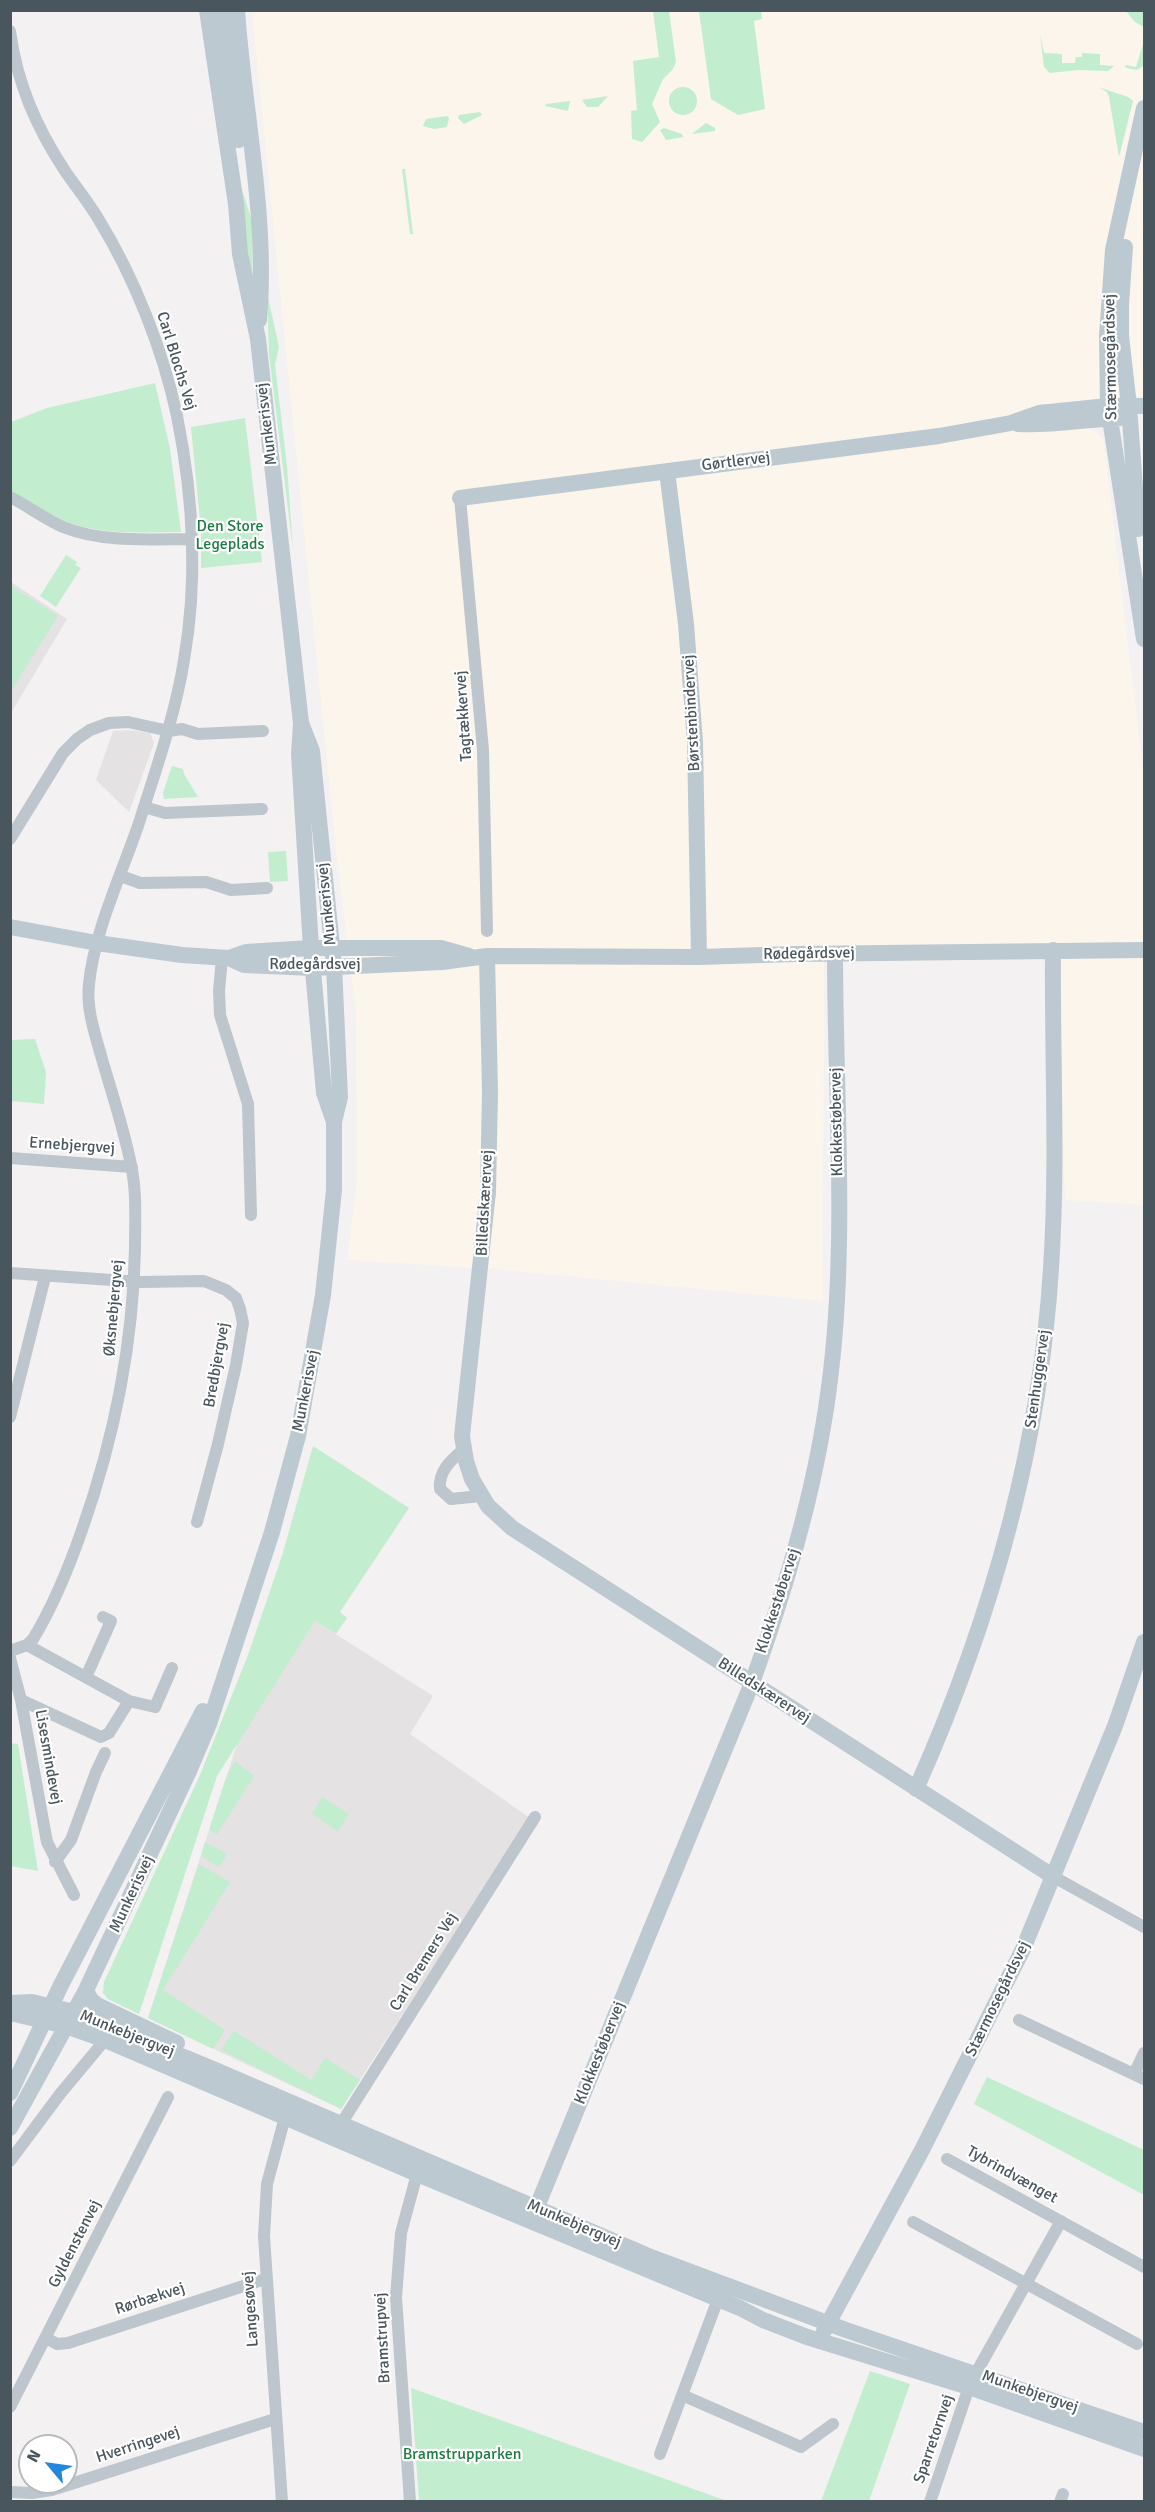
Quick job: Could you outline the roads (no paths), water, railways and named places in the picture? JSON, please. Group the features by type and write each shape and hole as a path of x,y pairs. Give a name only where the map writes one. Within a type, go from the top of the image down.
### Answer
{"street":[{"name":"Munkerisvej","path":"16,2100 59,2016 86,1990 189,1771 208,1724 272,1532 298,1436 323,1295 334,1190 334,1122 340,1097 339,1068 303,819 299,754 301,723 258,339 240,254 236,204 207,10"},
{"path":"221,10 245,186 258,218"},
{"name":"Munkerisvej","path":"237,10 258,218 262,283 258,339"},
{"name":"Carl Blochs Vej","path":"10,31 20,82 39,128 105,231 141,305 154,340 177,415 192,539 188,632 169,731 97,944"},
{"name":"Stærmosegårdsvej","path":"1141,606 1139,541 1126,412 1109,290 1115,239 1144,108"},
{"name":"Stærmosegårdsvej","path":"1144,150 1127,208 1120,305 1144,639"},
{"name":"Gørtlervej","path":"460,498 907,441 1011,423 1039,413 1126,412"},
{"name":"Børstenbindervej","path":"667,471 686,624 694,732 699,957"},
{"path":"10,497 60,525 85,533 112,538 192,539"},
{"name":"Tagtækkervej","path":"460,498 483,750 487,931"},
{"path":"10,839 63,753 90,730 109,723 128,722 169,731 182,729 198,734 263,731"},
{"name":"Munkerisvej","path":"301,723 312,751 323,958 324,1093 334,1122"},
{"path":"144,807 165,813 262,809"},
{"path":"121,876 140,883 206,882 231,890 267,888"},
{"name":"Rødegårdsvej","path":"10,927 97,944 229,959 246,952 323,958 442,962 481,957 699,957 1144,950"},
{"name":"Øksnebjergvej","path":"27,1645 38,1632 61,1582 102,1472 121,1391 134,1282 135,1204 132,1167 92,1025 88,999 97,944"},
{"name":"Rødegårdsvej","path":"323,958 441,948 481,957"},
{"name":"Stenhuggervej","path":"916,1789 949,1713 981,1627 1007,1539 1035,1412 1052,1269 1053,950"},
{"name":"Klokkestøbervej","path":"536,2209 752,1683 801,1528 818,1458 831,1370 838,1245 836,954"},
{"name":"Billedskærervej","path":"481,957 490,1092 488,1192 462,1423 469,1472 482,1496 501,1519 512,1528 1054,1877"},
{"path":"229,959 219,991 220,1014 249,1104 252,1215"},
{"name":"Ernebjergvej","path":"10,1158 132,1167"},
{"name":"Bredbjergvej","path":"10,1273 134,1282 204,1281 226,1290 236,1298 243,1323 236,1365 197,1522"},
{"path":"10,1417 45,1277"},
{"path":"464,1449 446,1467 440,1489 452,1499 482,1496"},
{"path":"86,1677 111,1621 103,1617"},
{"name":"Stærmosegårdsvej","path":"820,2342 827,2323 922,2150 997,2003 1054,1877 1115,1725 1144,1642"},
{"path":"10,1651 27,1645 129,1701 155,1707 172,1668"},
{"name":"Munkerisvej","path":"10,2128 16,2100 120,1889 125,1861 177,1764 232,1651"},
{"name":"Lisesmindevej","path":"10,1658 21,1700 46,1842 74,1895"},
{"path":"21,1700 101,1737 109,1733 129,1701"},
{"name":"Lisesmindevej","path":"55,1862 71,1840 105,1753"},
{"name":"Carl Bremers Vej","path":"341,2124 535,1817"},
{"path":"1054,1877 1144,1927"},
{"path":"86,1990 91,2000 97,2005 198,2053 208,2067"},
{"name":"Munkebjergvej","path":"10,2003 32,2002 105,2040 417,2174 820,2342 973,2380 1144,2432"},
{"name":"Munkebjergvej","path":"10,2013 59,2016 208,2067 671,2265 827,2323 1144,2449"},
{"path":"1019,2020 1139,2077 1144,2053"},
{"path":"10,2161 55,2100 105,2040"},
{"name":"Gyldenstenvej","path":"10,2407 168,2097"},
{"name":"Langesøvej","path":"282,2502 265,2279 265,2198 270,2167 285,2117"},
{"name":"Tybrindvænget","path":"947,2159 1144,2267"},
{"name":"Bramstrupvej","path":"410,2502 396,2297 397,2259 401,2233 417,2174"},
{"name":"Tybrindvænget","path":"973,2380 1061,2221"},
{"path":"913,2222 1137,2344"},
{"name":"Rørbækvej","path":"46,2338 57,2343 68,2343 265,2279"},
{"path":"660,2454 718,2299"},
{"path":"740,2308 765,2312 820,2331 827,2323"},
{"name":"Sparretornvej","path":"930,2502 973,2380"},
{"path":"682,2395 801,2447 832,2424"},
{"name":"Hverringevej","path":"10,2492 32,2493 52,2490 275,2419"}],"park label":[{"name":"Den Store Legeplads","path":"230,536"},
{"name":"Bramstrupparken","path":"462,2455"}]}
